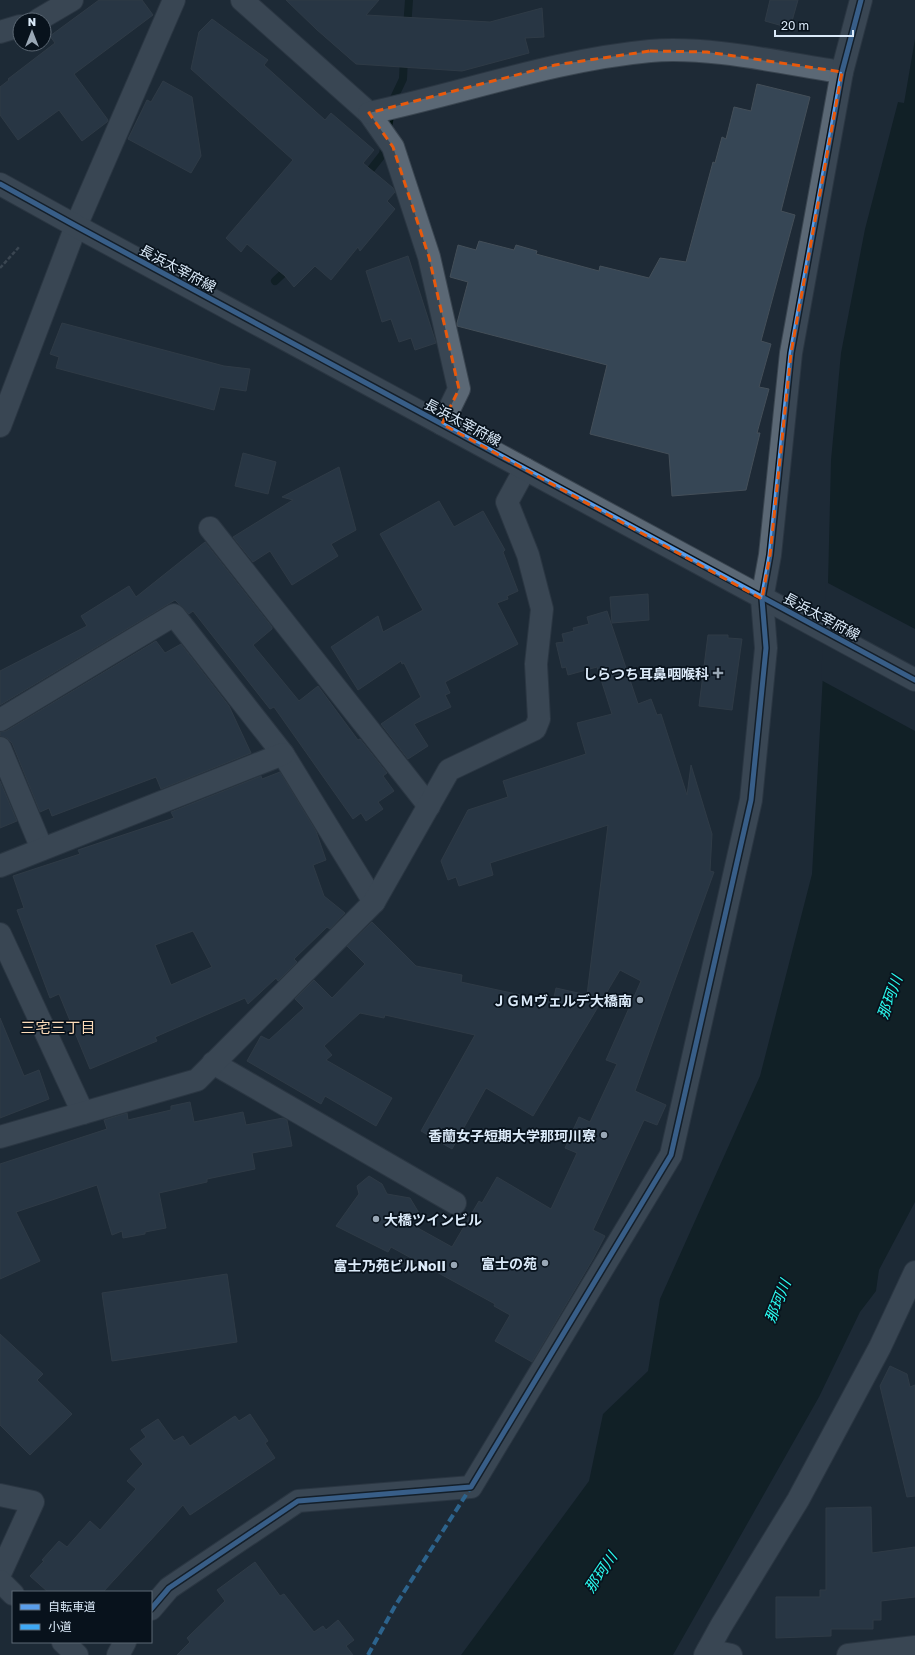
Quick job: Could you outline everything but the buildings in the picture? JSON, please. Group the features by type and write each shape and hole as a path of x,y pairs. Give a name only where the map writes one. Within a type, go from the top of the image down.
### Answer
{"street":[{"path":"52,12 72,0"},
{"path":"0,426 76,226 174,0"},
{"path":"242,0 369,113 393,147 429,257 459,389 442,424"},
{"path":"152,1608 169,1588 298,1501 471,1487 671,1155 751,800 771,603 770,555 791,353 842,72 861,0"},
{"path":"0,32 12,28"},
{"path":"369,113 407,105 555,65 650,51 707,52 842,72"},
{"name":"長浜太宰府線","path":"0,184 915,680"},
{"path":"0,1137 197,1080 374,902 449,770 535,729 539,719 536,664 542,609 528,555 507,502 525,469"},
{"path":"210,528 429,806"},
{"path":"0,720 174,615 282,754 374,902"},
{"path":"0,748 42,849"},
{"path":"0,866 282,754"},
{"path":"0,934 83,1113"},
{"path":"213,1063 455,1203"},
{"path":"731,1655 707,1653 721,1626 798,1500 880,1347 915,1272"},
{"path":"0,1495 33,1502 0,1574"},
{"path":"0,1581 12,1593"},
{"path":"64,1643 77,1655"},
{"path":"118,1655 124,1643"},
{"path":"848,1655 915,1647"}],"path":[{"path":"0,268 20,246"}],"highlighted area":[{"path":"650,51 707,52 842,72 791,353 770,555 762,599 442,424 459,389 429,257 393,147 369,113 555,65"}],"water":[{"name":"那珂川","path":"915,39 915,1202 879,1270 876,1291 860,1312 819,1397 673,1655 461,1655 589,1481 603,1414 648,1371 660,1299 760,1076 812,874 828,583 831,460 841,353 865,229 898,102 904,103"}],"pier":[{"path":"826,582 915,629 915,731 821,680"}],"waterway":[{"path":"407,28 409,0"},
{"path":"364,178 383,154 393,100 403,79 404,57"},
{"path":"275,281 290,267"}],"marked path":[{"path":"368,1655 395,1606 471,1487"}],"cycle path":[{"path":"152,1608 169,1588 298,1501 471,1487 671,1155 751,800 766,648 762,599 770,555 791,353 842,72 861,0"},
{"path":"0,184 915,680"}],"place":[{"name":"しらつち耳鼻咽喉科","path":"718,673"},
{"name":"ＪＧＭヴェルデ大橋南","path":"640,1000"},
{"name":"香蘭女子短期大学那珂川寮","path":"604,1135"},
{"name":"大橋ツインビル","path":"376,1219"},
{"name":"富士の苑","path":"545,1263"},
{"name":"富士乃苑ビルNoII","path":"454,1265"}],"district":[{"name":"三宅三丁目","path":"58,1027"}]}
